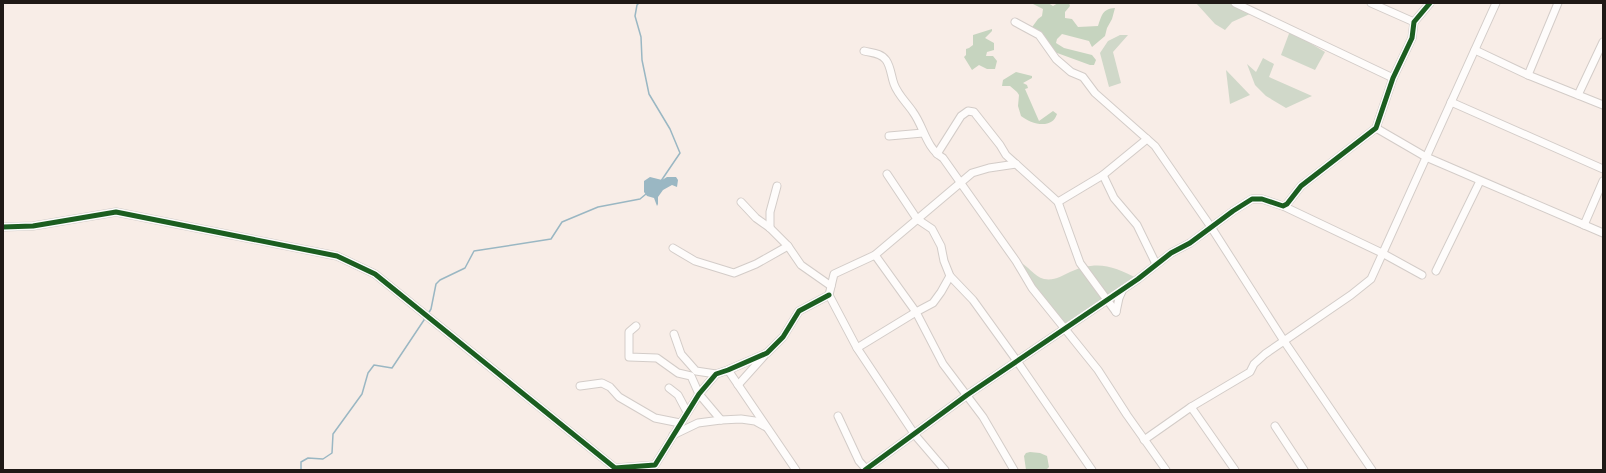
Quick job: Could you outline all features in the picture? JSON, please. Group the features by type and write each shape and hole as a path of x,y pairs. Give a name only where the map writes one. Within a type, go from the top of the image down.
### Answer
{"street":[{"path":"1235,3 1393,78"},
{"path":"1371,3 1414,22"},
{"path":"1283,206 1287,204 1301,186 1376,128 1393,78 1412,38 1414,22 1430,3"},
{"path":"1144,440 1191,407 1250,372 1254,364 1265,354 1351,295 1370,279 1496,3"},
{"path":"1528,74 1558,3"},
{"path":"1015,22 1039,36 1056,59 1072,72 1083,77 1095,93 1154,146 1211,227 1284,341 1372,470"},
{"path":"1578,95 1603,42"},
{"path":"1475,50 1603,105"},
{"path":"864,51 879,55 886,60 894,84 903,100 920,123 923,133 937,154 944,158 960,183 1016,261 1032,288 1098,370 1144,440 1166,470"},
{"path":"1451,102 1603,169"},
{"path":"937,154 961,116 968,111 974,112 1006,155 1058,202 1080,263 1116,312 1119,298 1124,288"},
{"path":"1376,128 1426,156 1480,181 1603,233"},
{"path":"889,136 923,133"},
{"path":"1058,202 1103,175 1147,139"},
{"path":"945,470 915,435 857,348 829,295 831,286 834,274 875,255 972,173 989,168 1016,164"},
{"path":"887,174 917,220 932,229 941,246 944,261 950,276 973,300 1018,361 1092,470"},
{"path":"1103,175 1114,198 1137,226 1156,264"},
{"path":"1436,272 1480,181"},
{"path":"1584,225 1603,181"},
{"path":"770,228 770,212 777,186"},
{"path":"838,416 859,461 866,470 967,395 1252,199 1262,199 1283,206 1382,253 1422,275"},
{"path":"741,202 756,218 770,228 788,246 801,265 831,286"},
{"path":"3,227 33,226 116,212 337,256 375,274 617,469 655,465 699,394 716,374"},
{"path":"673,248 695,261 734,273 756,264 788,246"},
{"path":"875,255 916,312 943,364 983,417 1014,470"},
{"path":"857,348 916,312 933,304 950,276"},
{"path":"738,385 783,337 799,312 829,295"},
{"path":"636,326 629,332 629,357 657,358 678,373 691,376 699,394 721,420"},
{"path":"674,334 681,354 696,371 716,374 767,353"},
{"path":"728,370 796,470"},
{"path":"580,386 602,382 610,387 620,397 655,418 680,423"},
{"path":"669,388 678,395 687,412"},
{"path":"1191,407 1235,470"},
{"path":"673,435 698,423 721,420 741,419 755,421 767,428"},
{"path":"1275,426 1304,470"}],"green space":[{"path":"1031,3 1048,3 1053,6 1058,3 1069,3 1070,6 1065,12 1065,18 1072,19 1078,27 1098,26 1103,13 1107,10 1115,8 1105,36 1092,47 1089,41 1062,34 1057,39 1056,43 1064,48 1092,55 1096,60 1094,65 1090,65 1049,50 1030,30 1042,16 1043,9"},
{"path":"1196,3 1230,3 1252,13 1232,22 1225,30 1215,24"},
{"path":"992,29 992,31 985,38 994,43 994,50 987,52 986,56 993,56 997,61 995,69 987,69 979,65 972,70 964,57 966,55 966,49 973,45 973,35"},
{"path":"1290,31 1325,52 1315,70 1281,55"},
{"path":"1120,35 1128,35 1113,52 1121,83 1109,87 1100,53 1108,41"},
{"path":"1263,58 1274,64 1269,77 1312,96 1286,108 1266,96 1255,85 1247,64 1256,72"},
{"path":"1226,70 1250,95 1230,104"},
{"path":"1016,72 1032,76 1032,78 1023,83 1027,85 1028,88 1025,89 1039,121 1053,111 1057,114 1051,122 1046,124 1035,123 1021,116 1018,106 1019,95 1010,86 1002,86 1003,80"},
{"path":"1016,261 1024,265 1040,278 1044,279 1055,279 1080,268 1089,266 1105,266 1121,271 1138,279 1065,328"},
{"path":"1026,453 1040,453 1047,456 1049,467 1046,470 1026,470 1024,456"}],"water":[{"path":"650,177 662,180 667,177 676,177 678,180 677,187 672,185 663,190 658,197 657,206 654,198 647,196 644,192 644,181"}],"waterway":[{"path":"639,3 637,5 635,16 641,37 642,60 649,94 670,129 680,153 661,181"},
{"path":"428,314 431,309 436,284 440,280 465,268 474,251 551,239 562,222 598,207 640,199 646,194"},
{"path":"301,470 301,462 308,458 323,459 332,453 333,434 362,394 368,373 374,365 392,368 426,317"}],"cycle path":[{"path":"865,470 967,395 1138,279 1171,253 1190,243 1233,211 1252,199 1262,199 1283,206 1287,204 1301,186 1376,128 1393,78 1412,38 1414,22 1430,3"},
{"path":"3,227 33,226 116,212 337,256 375,274 615,468 655,465 699,394 716,374 767,353 783,337 799,311 829,295"}]}
